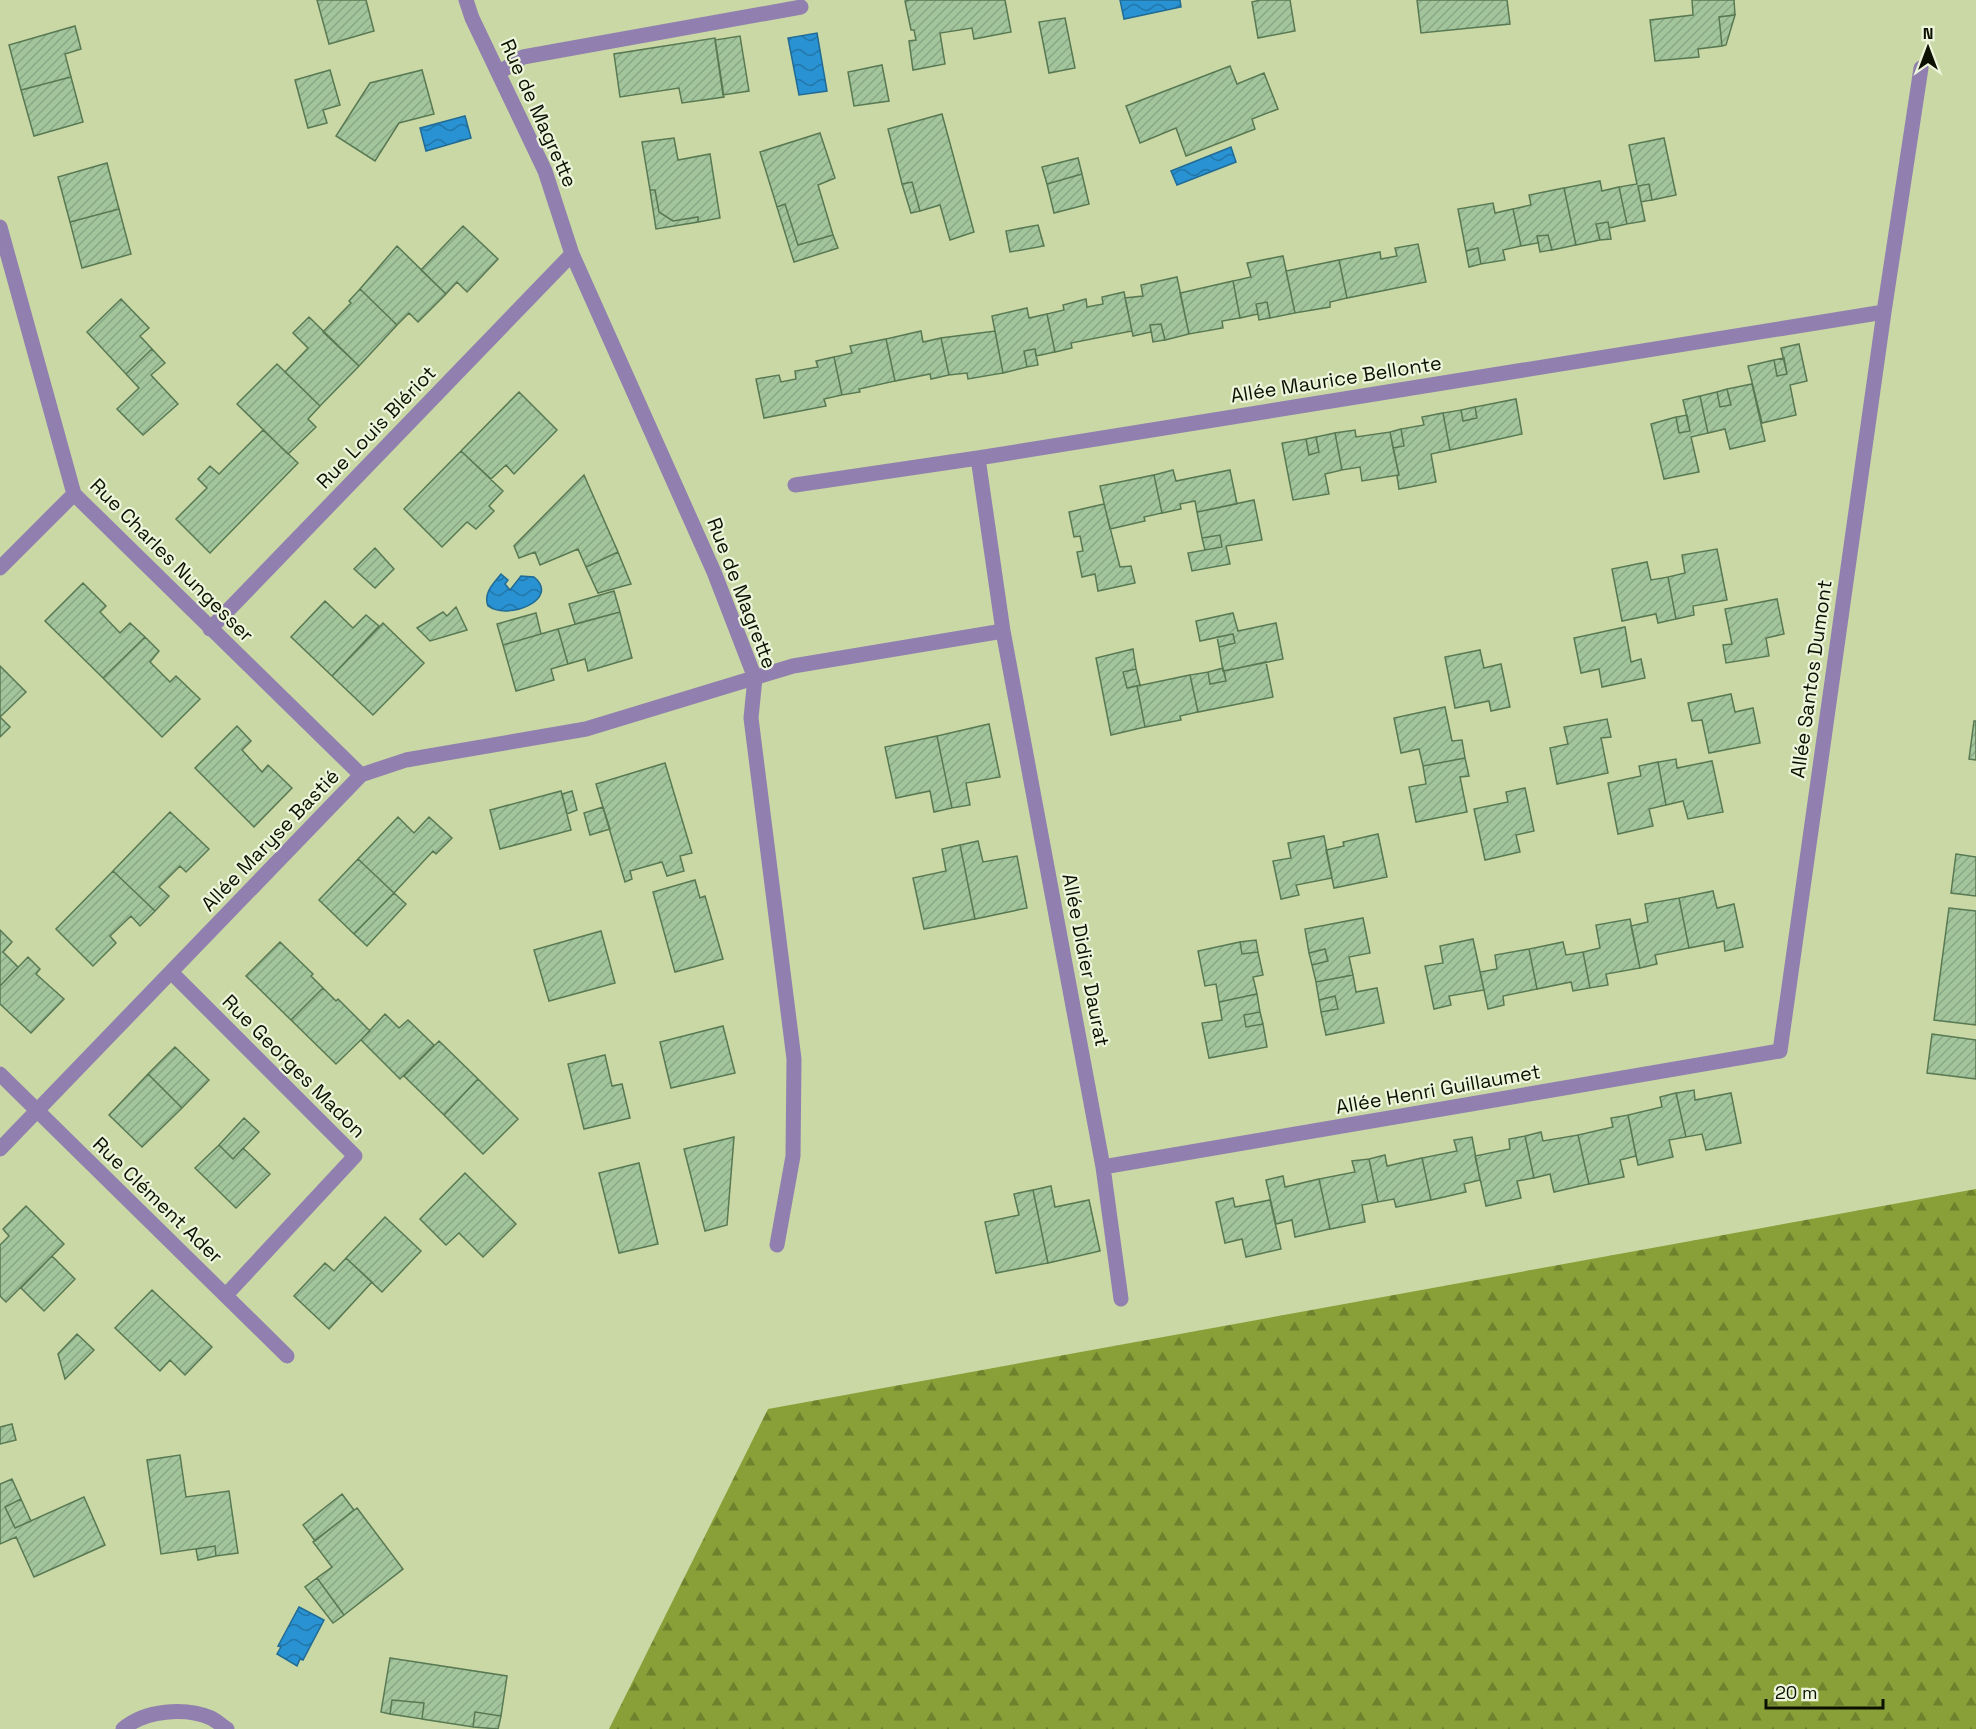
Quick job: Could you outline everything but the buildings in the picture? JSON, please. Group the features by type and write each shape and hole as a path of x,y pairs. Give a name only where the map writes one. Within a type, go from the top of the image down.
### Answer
{"street":[{"name":"Rue de Magrette","path":"466,0 472,18 500,72 545,171 572,254 714,572 755,678 751,718 794,1059 793,1156 777,1245"},
{"path":"500,72 523,57 801,7"},
{"name":"Allée Santos Dumont","path":"1780,1051 1884,312 1921,68"},
{"name":"Rue Charles Nungesser","path":"0,226 74,494 361,775"},
{"name":"Rue Louis Blériot","path":"210,629 572,254"},
{"name":"Allée Maurice Bellonte","path":"795,485 978,458 1884,312"},
{"name":"Allée Didier Daurat","path":"978,458 1003,631 1103,1167 1121,1299"},
{"path":"0,568 74,494"},
{"name":"Allée Maryse Bastié","path":"0,1149 361,775 406,760 586,729 793,666 1003,631"},
{"name":"Rue Georges Madon","path":"171,972 355,1156 226,1295"},
{"name":"Allée Henri Guillaumet","path":"1103,1167 1780,1051"},
{"name":"Rue Clément Ader","path":"0,1074 287,1356"},
{"path":"123,1729 153,1714 182,1711 211,1718 227,1729"}],"green space":[{"path":"1976,1189 1976,1729 609,1729 768,1409"}],"water":[{"path":"1120,0 1180,0 1181,7 1124,19"},
{"path":"817,33 827,91 799,95 788,38"},
{"path":"465,116 471,138 426,151 420,128"},
{"path":"1231,147 1236,162 1177,185 1171,171"},
{"path":"501,574 508,580 505,584 510,590 521,576 534,577 541,585 541,593 537,600 529,605 507,611 488,606 488,593"},
{"path":"299,1607 324,1620 303,1660 300,1659 297,1666 277,1654 281,1647 278,1646"}]}
